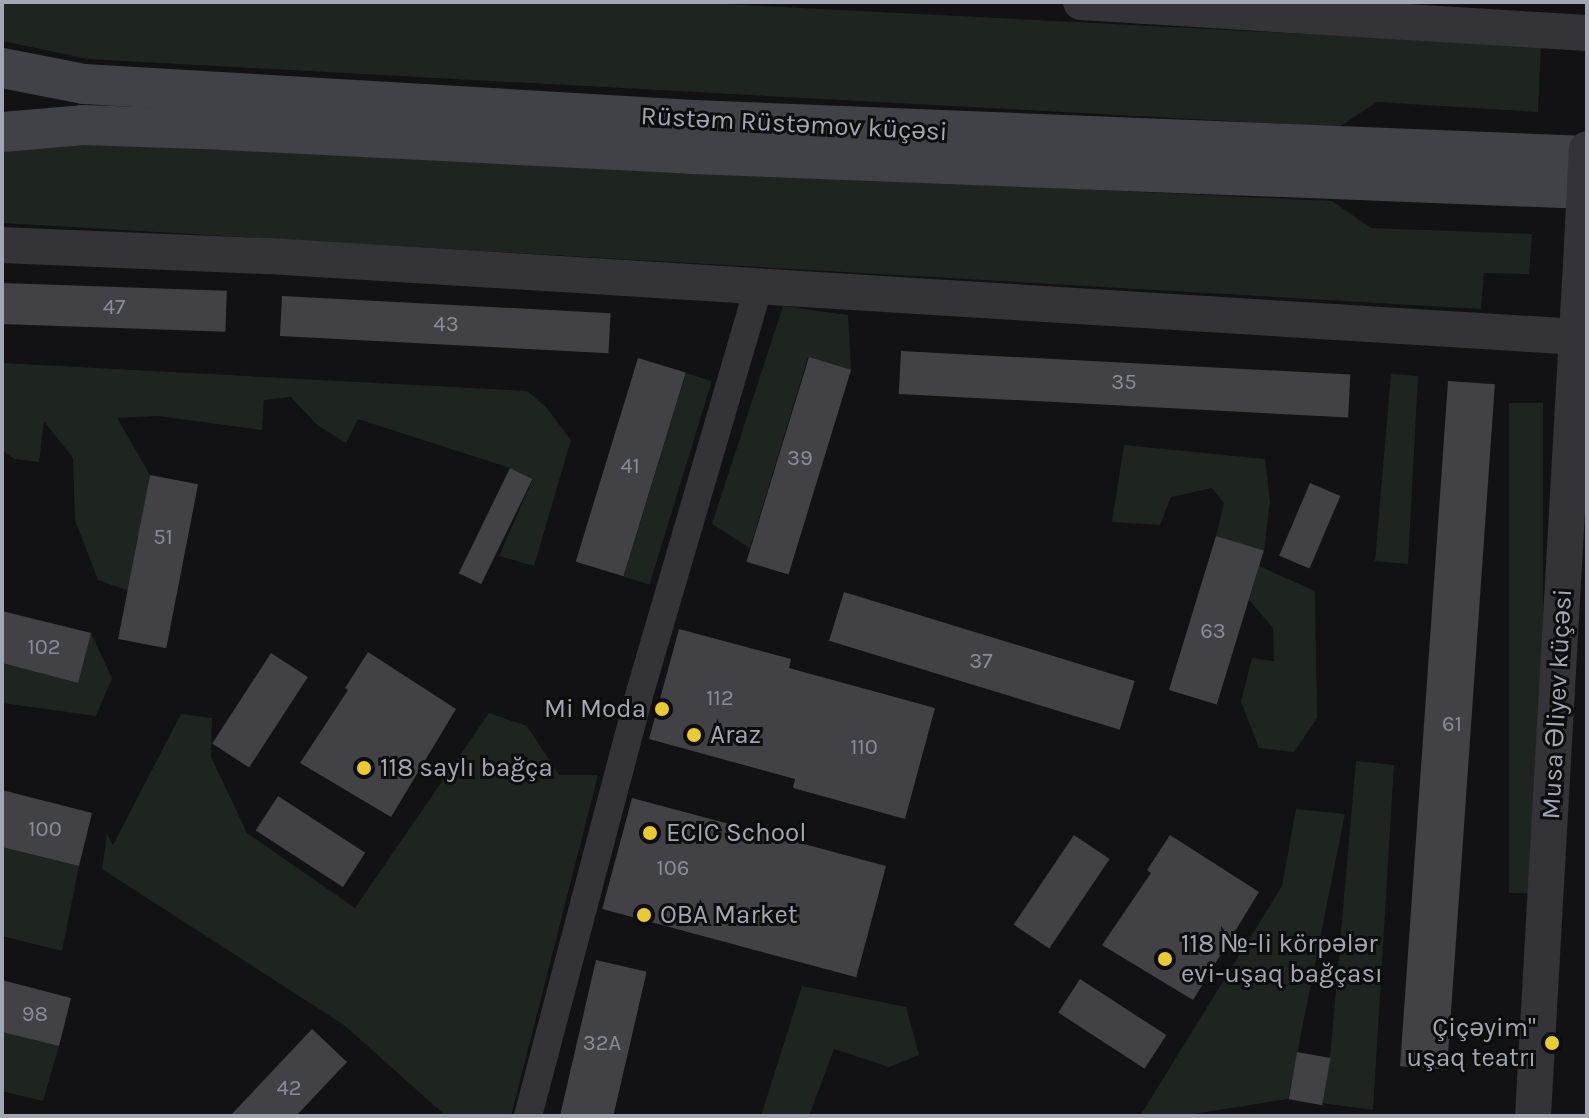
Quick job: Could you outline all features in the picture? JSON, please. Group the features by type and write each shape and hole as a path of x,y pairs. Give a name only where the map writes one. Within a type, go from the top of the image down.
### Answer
{"main road":[{"name":"Rüstəm Rüstəmov küçəsi","path":"2,68 84,84 693,120 1587,156"},
{"name":"Rüstəm Rüstəmov küçəsi","path":"2,132 83,125 692,154 1587,189"}],"street":[{"path":"1081,2 1587,33"},
{"name":"Musa Əliyev küçəsi","path":"1533,1116 1587,149"},
{"path":"2,245 269,256 1578,337"},
{"path":"528,1116 638,699 758,288"}],"shaded area":[{"path":"2,2 685,2 1541,46 1538,112 1377,102 1339,127 88,59 2,41"},
{"path":"77,141 1332,201 1371,228 1532,234 1529,274 1484,273 1481,309 2,223 2,151"},
{"path":"783,306 848,315 851,370 808,357 750,548 712,524"},
{"path":"2,363 527,391 546,407 571,440 534,566 499,556 533,479 510,468 358,419 346,443 317,425 291,397 264,400 262,430 158,416 117,418 150,475 129,591 98,580 75,520 73,458 44,421 39,462 15,459 2,451"},
{"path":"686,373 712,381 650,585 624,577"},
{"path":"1391,374 1418,376 1408,564 1375,561"},
{"path":"1509,403 1543,403 1543,893 1509,893"},
{"path":"1124,445 1265,459 1270,502 1264,551 1216,536 1224,503 1212,488 1171,497 1160,525 1112,522"},
{"path":"1259,566 1315,591 1317,718 1294,752 1259,748 1241,702 1252,658 1274,661 1273,628 1249,600"},
{"path":"91,633 112,678 96,716 2,703 2,663 77,683"},
{"path":"489,713 527,726 559,775 598,775 511,1116 446,1116 344,1025 102,869 107,834 113,845 181,714 212,718 211,757 247,833 355,908"},
{"path":"1356,761 1394,765 1373,1110 1321,1103 1330,1058"},
{"path":"1296,809 1345,814 1288,1099 1180,1116 1140,1116 1282,886"},
{"path":"2,847 79,866 62,951 2,936"},
{"path":"802,986 906,1007 919,1055 889,1067 834,1049 809,1116 761,1116"},
{"path":"2,1032 59,1046 43,1101 2,1091"}],"building":[{"path":"2,283 227,291 225,332 2,324"},
{"path":"282,296 611,313 608,353 280,336"},
{"path":"901,351 1350,375 1348,417 899,394"},
{"path":"809,357 851,370 789,575 746,562"},
{"path":"638,358 686,373 624,576 576,562"},
{"path":"1448,381 1495,384 1447,1070 1400,1066"},
{"path":"510,468 532,479 481,584 459,573"},
{"path":"150,475 198,484 166,648 118,639"},
{"path":"1310,483 1340,496 1310,569 1279,556"},
{"path":"1216,536 1264,551 1217,705 1169,690"},
{"path":"844,592 1135,681 1120,730 829,641"},
{"path":"2,611 91,633 78,683 2,663"},
{"path":"679,629 791,659 789,668 935,708 905,819 793,788 795,779 649,739"},
{"path":"368,652 456,709 391,817 300,763 348,690 345,688"},
{"path":"271,653 308,677 249,768 212,744"},
{"path":"2,790 92,813 79,866 2,847"},
{"path":"278,796 365,853 343,887 256,830"},
{"path":"632,798 886,866 856,977 602,909"},
{"path":"1074,835 1110,859 1049,949 1014,925"},
{"path":"1170,835 1259,892 1193,1000 1102,945 1151,873 1147,870"},
{"path":"596,960 647,972 613,1116 560,1116"},
{"path":"1080,979 1166,1035 1145,1069 1058,1013"},
{"path":"2,980 71,998 59,1046 2,1032"},
{"path":"312,1029 347,1062 296,1116 230,1116"},
{"path":"1297,1052 1330,1058 1322,1105 1289,1099"}],"place":[{"name":"Mi Moda","path":"662,709"},
{"name":"Araz","path":"694,735"},
{"name":"118 saylı bağça","path":"364,768"},
{"name":"ECIC School","path":"650,833"},
{"name":"OBA Market","path":"644,915"},
{"name":"118 №-li körpələr evi-uşaq bağçası","path":"1165,959"},
{"name":"Çiçəyim\" uşaq teatrı","path":"1552,1043"}]}
